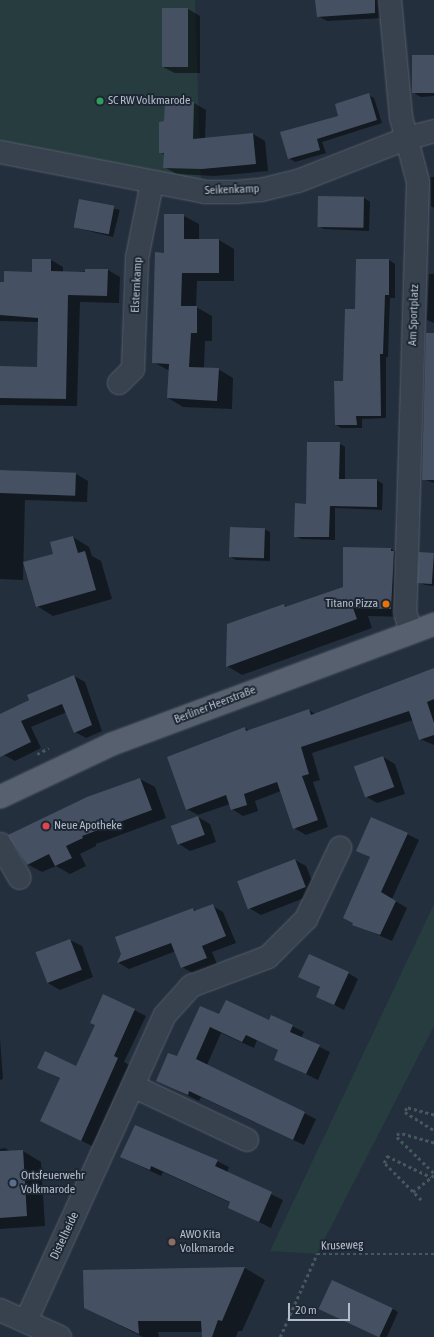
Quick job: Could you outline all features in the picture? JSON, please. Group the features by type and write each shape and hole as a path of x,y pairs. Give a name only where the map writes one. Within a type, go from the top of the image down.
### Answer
{"main road":[{"name":"Berliner Heerstraße","path":"0,797 112,744 434,624"}],"street":[{"name":"Am Sportplatz","path":"390,0 401,117 408,138 418,182 405,612 411,632"},
{"name":"Seikenkamp","path":"0,152 152,183 205,192 261,190 298,181 408,138 434,131"},
{"name":"Elsternkamp","path":"119,383 133,369 137,258 152,183"},
{"path":"0,844 20,878"},
{"name":"Distelheide","path":"26,1321 165,1015 184,992 201,981 268,956 306,920 340,848"},
{"path":"133,1086 247,1140"},
{"path":"0,1310 60,1337"}],"path":[{"path":"434,1115 407,1108 405,1112 434,1130"},
{"path":"413,1192 434,1174 397,1138 399,1133 434,1143"},
{"path":"421,1200 384,1163 387,1156 431,1178"},
{"name":"Kruseweg","path":"280,1337 317,1254 434,1254"}],"green space":[{"name":"SC RW Volkmarode","path":"0,0 195,0 201,182 0,142"},
{"path":"434,904 434,1026 317,1254 270,1251"}],"building":[{"path":"315,0 375,0 375,13 317,17"},
{"path":"162,8 188,8 188,67 162,67"},
{"path":"412,55 434,55 434,93 412,93"},
{"path":"369,93 377,120 317,139 320,150 288,159 280,132 338,116 335,104"},
{"path":"165,101 194,102 193,139 253,133 256,164 202,169 163,168 164,153 159,153 159,122 164,121"},
{"path":"318,196 364,197 363,228 317,227"},
{"path":"79,199 114,206 109,234 73,227"},
{"path":"164,214 184,214 184,239 219,239 219,273 182,273 181,306 197,306 197,333 191,333 189,367 219,368 217,401 167,398 169,364 152,363 155,252 164,253"},
{"path":"32,259 51,259 51,271 85,272 85,269 108,269 107,296 68,295 66,399 0,398 0,366 37,367 38,318 0,315 0,282 4,282 4,271 32,272"},
{"path":"356,259 389,259 389,295 385,295 383,354 380,354 381,416 356,416 357,425 335,425 334,381 343,381 345,309 355,309"},
{"path":"426,333 434,333 434,480 422,480"},
{"path":"307,442 340,442 339,479 377,479 377,507 330,506 329,537 294,537 295,503 306,504"},
{"path":"0,470 76,473 75,496 0,493"},
{"path":"230,527 265,528 264,558 229,557"},
{"path":"73,536 78,553 85,551 96,590 36,607 23,562 53,554 50,542"},
{"path":"343,547 391,548 391,551 394,551 391,609 353,608 357,619 226,667 227,624 284,604 285,607 343,587"},
{"path":"419,552 434,553 432,584 417,583"},
{"path":"434,668 434,699 427,702 434,723 434,735 419,740 409,711 301,747 309,774 302,776 318,820 293,829 277,782 244,794 247,805 231,810 226,795 186,810 167,757 245,727 246,731 309,709 311,715"},
{"path":"74,675 92,725 74,733 62,704 21,721 31,742 0,757 0,714 29,700 27,695"},
{"path":"383,756 394,787 365,798 354,767"},
{"path":"140,778 152,810 82,836 83,838 66,846 72,858 55,866 49,854 27,865 8,835 87,797"},
{"path":"198,816 205,835 178,845 171,826"},
{"path":"371,817 408,833 381,892 396,901 380,935 352,925 353,923 343,918 370,857 356,851"},
{"path":"295,859 306,887 248,909 237,881"},
{"path":"213,904 226,936 202,946 207,958 181,968 171,943 117,963 121,954 115,937 193,908 194,911"},
{"path":"70,939 82,970 47,983 35,952"},
{"path":"309,954 349,972 334,1005 316,997 320,987 298,977"},
{"path":"103,994 135,1009 114,1056 118,1058 81,1141 40,1121 60,1078 37,1068 45,1051 76,1066 95,1025 90,1023"},
{"path":"226,1000 269,1020 271,1015 293,1025 290,1032 320,1045 306,1074 274,1060 278,1050 246,1035 242,1042 210,1027 196,1059 305,1112 293,1140 189,1091 188,1095 156,1081 168,1053 177,1056 200,1006 219,1014"},
{"path":"135,1125 218,1160 215,1166 272,1192 259,1222 228,1208 230,1202 151,1166 150,1170 120,1157"},
{"name":"Ortsfeuerwehr Volkmarode","path":"23,1150 27,1216 0,1218 0,1151"},
{"path":"245,1267 222,1321 218,1320 212,1337 202,1337 201,1321 138,1321 139,1334 84,1308 83,1270"},
{"path":"332,1280 393,1308 379,1337 318,1309"}],"place":[{"name":"SC RW Volkmarode","path":"100,101"},
{"name":"Titano Pizza","path":"386,604"},
{"name":"Neue Apotheke","path":"46,826"},
{"name":"Ortsfeuerwehr Volkmarode","path":"13,1183"},
{"name":"AWO Kita Volkmarode","path":"172,1242"}]}
